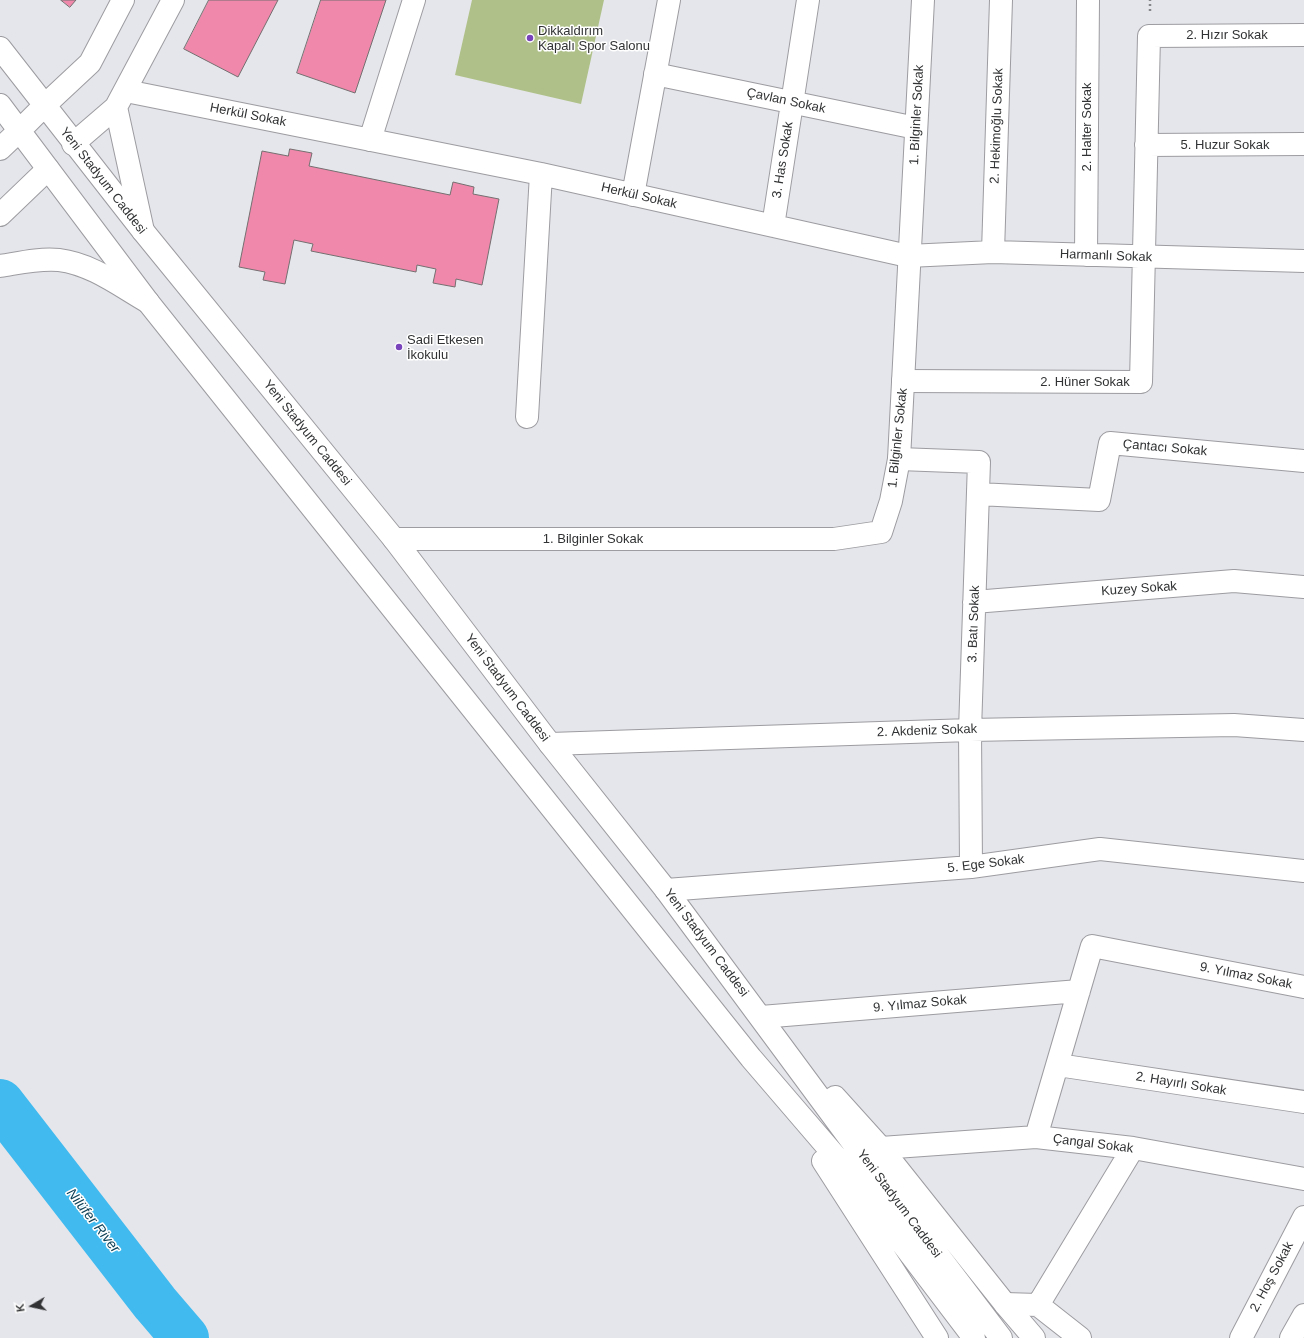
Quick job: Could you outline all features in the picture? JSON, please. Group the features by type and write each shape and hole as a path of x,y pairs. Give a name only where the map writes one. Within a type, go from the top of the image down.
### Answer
{"street":[{"path":"0,149 90,63 123,0"},
{"path":"0,215 121,99 173,0"},
{"path":"370,140 414,0"},
{"path":"632,195 669,0"},
{"name":"3. Has Sokak","path":"773,226 808,0"},
{"name":"1. Bilginler Sokak","path":"394,539 834,539 881,532 891,501 899,459 908,256 923,0"},
{"name":"2. Hekimoğlu Sokak","path":"993,252 1001,0"},
{"name":"2. Halter Sokak","path":"1086,254 1088,0"},
{"name":"2. Hızır Sokak","path":"1146,145 1149,36 1304,35"},
{"name":"Yeni Stadyum Caddesi","path":"0,48 142,231 394,539 550,744 666,890 856,1147 1002,1338"},
{"name":"Çavlan Sokak","path":"655,74 916,128"},
{"path":"121,99 142,231"},
{"name":"Herkül Sokak","path":"121,99 370,140 541,174 908,256"},
{"name":"Yeni Stadyum Caddesi","path":"0,105 148,302 752,1058 842,1164 974,1338"},
{"name":"5. Huzur Sokak","path":"1146,145 1304,144"},
{"path":"1144,257 1146,145"},
{"path":"527,417 541,174"},
{"name":"Harmanlı Sokak","path":"908,256 993,252 1304,261"},
{"name":"2. Hüner Sokak","path":"903,381 1142,382 1144,257"},
{"path":"0,266 31,261 59,260 97,271 148,302"},
{"name":"Çantacı Sokak","path":"978,494 1099,500 1110,443 1304,460"},
{"name":"3. Batı Sokak","path":"899,459 979,462 970,730 971,867"},
{"name":"Kuzey Sokak","path":"974,602 1234,582 1304,587"},
{"name":"2. Akdeniz Sokak","path":"550,744 970,730 1234,725 1304,730"},
{"name":"5. Ege Sokak","path":"666,890 971,867 1100,848 1304,871"},
{"name":"9. Yılmaz Sokak","path":"1036,1137 1092,946 1304,986"},
{"name":"9. Yılmaz Sokak","path":"761,1017 1079,991"},
{"path":"761,1017 881,1148 1005,1304 1034,1338"},
{"path":"752,1058 827,1167 936,1338"},
{"name":"2. Hayırlı Sokak","path":"1058,1065 1304,1102"},
{"name":"Çangal Sokak","path":"881,1148 1036,1137 1133,1148 1304,1180"},
{"path":"1038,1305 1133,1148"},
{"name":"2. Hoş Sokak","path":"1241,1338 1304,1217"},
{"path":"1005,1304 1038,1305 1080,1338"},
{"path":"1291,1338 1304,1315"}],"green space":[{"name":"Dikkaldırım Kapalı Spor Salonu","path":"472,0 604,0 581,104 455,75"}],"building":[{"path":"61,0 76,0 70,7"},
{"path":"209,0 278,0 238,77 184,49"},
{"path":"321,0 386,0 355,93 297,73"},
{"path":"290,149 312,153 309,166 450,195 453,182 474,187 473,194 499,199 482,285 456,279 455,287 433,283 436,269 417,265 416,272 311,251 313,244 294,240 285,284 263,280 265,272 239,267 262,151 288,156"}],"waterway":[{"name":"Nilüfer River","path":"0,1103 155,1303 185,1338"}],"place":[{"name":"Dikkaldırım Kapalı Spor Salonu","path":"530,38"},
{"name":"Sadi Etkesen İkokulu","path":"399,347"}]}
